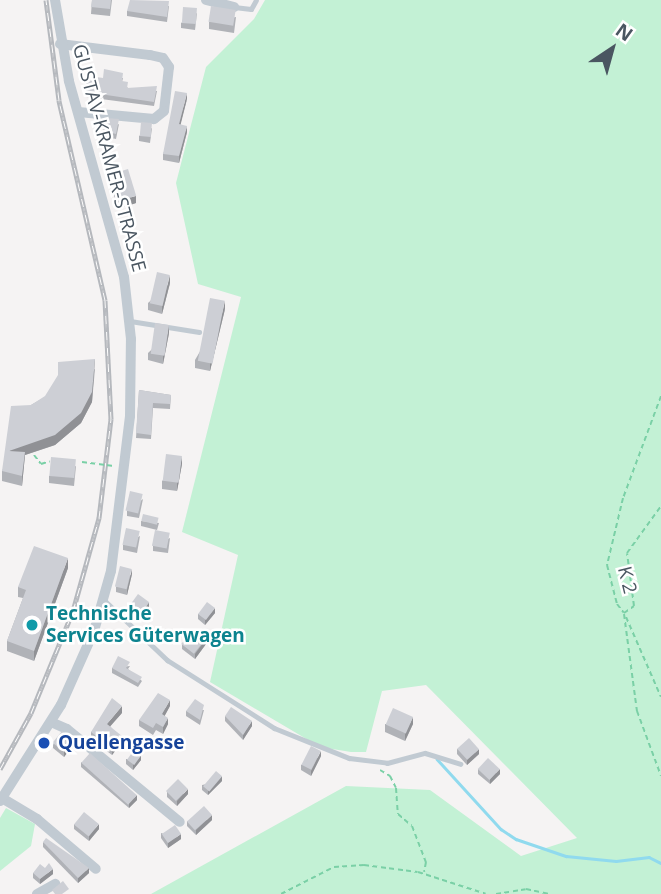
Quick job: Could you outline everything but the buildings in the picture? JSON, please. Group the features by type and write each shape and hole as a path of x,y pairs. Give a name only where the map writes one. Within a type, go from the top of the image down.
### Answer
{"street":[{"name":"GUSTAV-KRAMER-STRASSE","path":"1,799 51,722 80,667 105,601 130,416 130,321 117,245 60,44 55,0"},
{"path":"206,0 234,7"},
{"path":"60,44 149,55 163,58 169,67 164,111 154,118 78,112"},
{"path":"51,722 67,729 180,822"},
{"path":"1,799 37,819 96,869"},
{"path":"37,894 55,884"}],"lane":[{"path":"234,7 251,9 256,0"},
{"path":"130,321 199,332"},
{"path":"105,601 167,660 274,728 349,758 387,763 425,753 460,764"}],"path":[{"name":"K 2","path":"661,396 622,498 607,565 617,604 624,613 634,606 628,553 661,506"},
{"path":"34,455 41,464 54,459"},
{"path":"74,461 114,466"},
{"path":"624,613 661,697"},
{"path":"624,613 637,711 661,776"},
{"path":"372,769 390,776 398,814 412,826 424,854 424,873"},
{"path":"281,894 334,867 364,865 424,873 486,894"},
{"path":"496,894 526,889 550,894"}],"green space":[{"path":"265,0 661,0 661,894 151,894 346,786 430,790 521,856 577,838 426,685 382,691 366,752 351,752 320,747 210,682 238,555 182,532 241,297 198,284 176,183 206,67 254,19"},
{"path":"6,808 35,824 31,846 0,871 0,818"}],"waterway":[{"path":"437,759 501,829 516,839 566,856 616,861 649,857 661,863"}],"railway":[{"path":"0,769 31,713 73,611 99,518 111,419 105,300 59,100 46,0"}],"place":[{"name":"Technische Services Güterwagen","path":"32,625"},
{"name":"Quellengasse","path":"44,743"}]}
